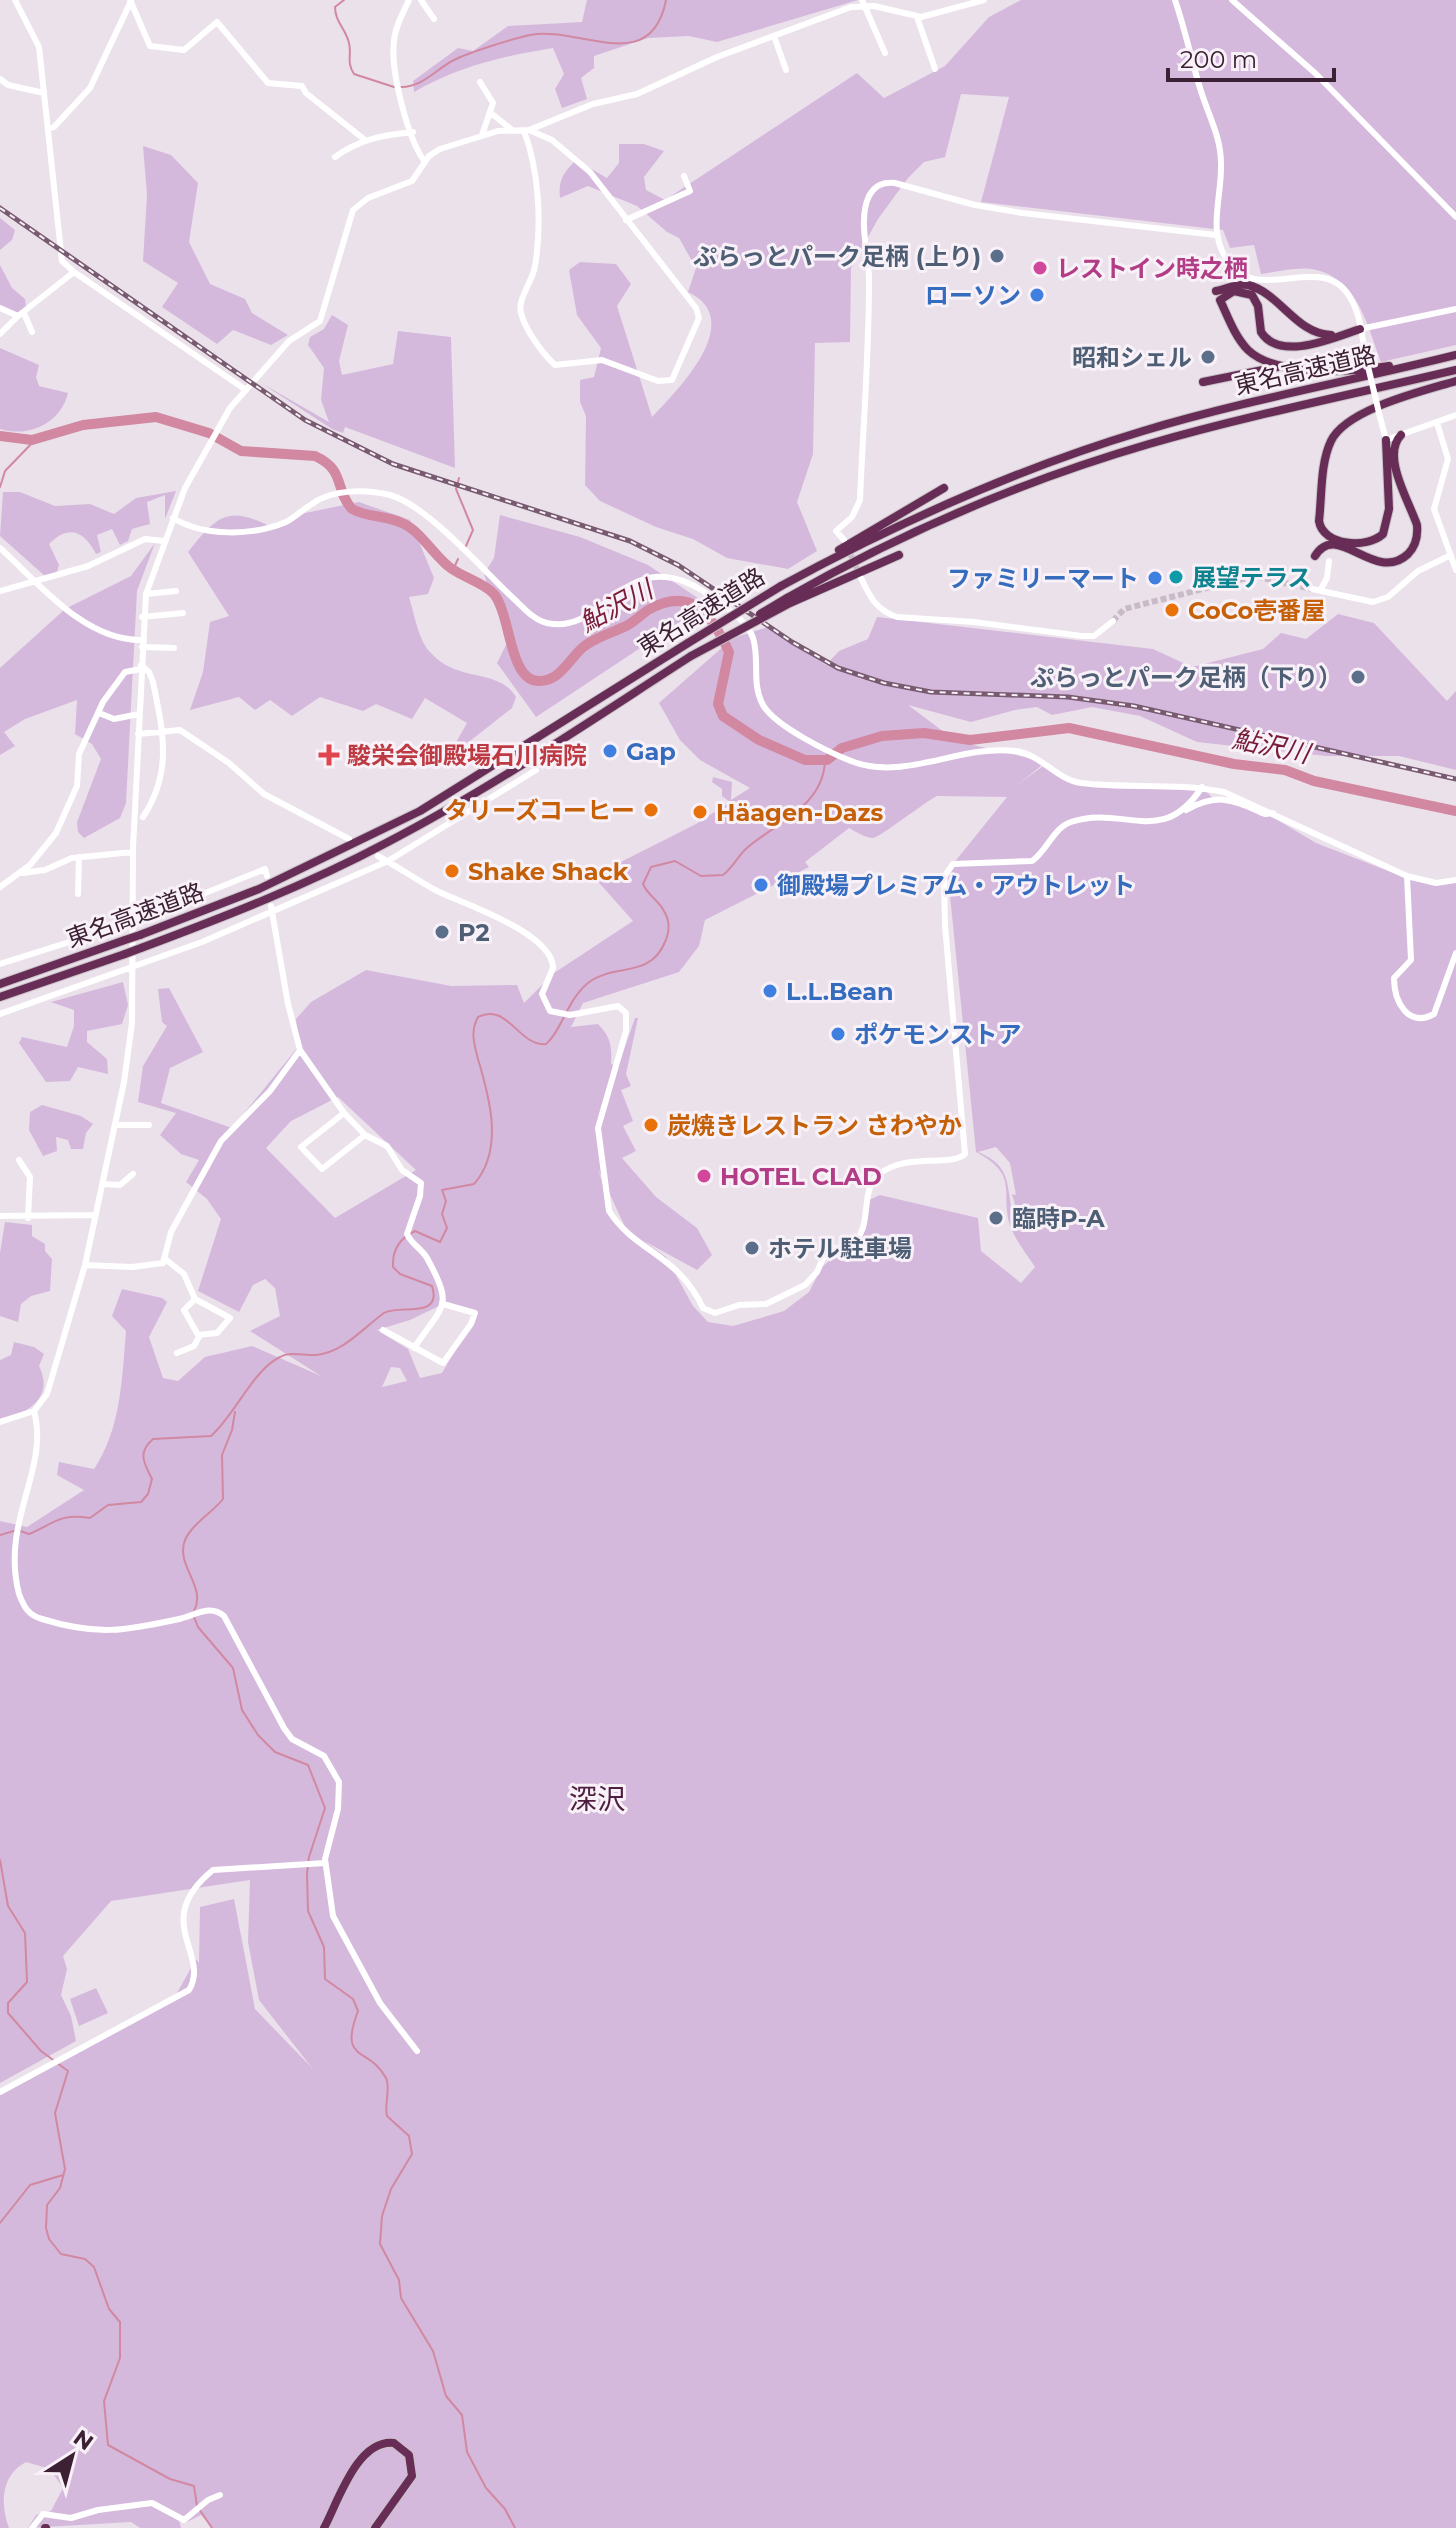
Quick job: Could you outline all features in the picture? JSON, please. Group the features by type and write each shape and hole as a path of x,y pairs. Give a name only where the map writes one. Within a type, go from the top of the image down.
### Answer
{"highway":[{"path":"1216,291 1238,285 1251,286 1321,335 1360,329"},
{"path":"1286,367 1261,359 1245,346 1220,300 1224,295 1238,290 1252,295 1258,306 1261,332 1278,346 1299,346 1360,329"},
{"name":"東名高速道路","path":"0,984 259,889 399,822 534,743 781,586 924,513 1069,454 1184,420 1456,355"},
{"path":"1203,382 1286,367 1353,370 1445,358"},
{"name":"東名高速道路","path":"0,997 125,954 262,901 384,844 541,754 691,656 928,525 1087,463 1207,428 1456,370"},
{"path":"1386,440 1389,509 1383,534 1369,543 1329,538 1321,530 1319,521 1326,456 1337,431 1352,419 1456,381"},
{"path":"1315,556 1321,547 1332,544 1384,563 1396,562 1410,552 1417,536 1417,525 1392,455 1394,443 1401,435"},
{"path":"798,576 944,488"},
{"path":"788,600 899,555"},
{"path":"324,2528 367,2453 379,2444 394,2443 409,2455 412,2476 375,2528"}],"street":[{"path":"15,0 39,47 60,255 74,272 246,390"},
{"path":"48,129 54,127 90,88 131,0"},
{"path":"131,0 150,46 184,50 217,22 268,83 302,86 306,93 365,140"},
{"path":"409,0 393,42 399,94 425,162"},
{"path":"421,0 434,19"},
{"path":"526,131 579,109 647,90 703,62 864,3 917,17 984,0"},
{"path":"1175,0 1200,89 1220,140 1216,235 1231,266 1250,279 1271,282 1314,275 1335,282 1350,298 1386,440 1456,415"},
{"path":"1232,0 1315,73 1456,217"},
{"path":"864,3 885,53"},
{"path":"917,17 935,69"},
{"path":"774,36 786,70"},
{"path":"0,79 44,93"},
{"path":"480,82 493,103 492,114 482,135"},
{"path":"492,114 514,130"},
{"path":"0,1422 34,1411 47,1394 85,1265 115,1125 132,1023 133,852 142,617 146,594 173,518 220,426 246,390 289,341 320,321 350,217 357,205 412,181 433,153 482,135 526,131 552,140 590,172 696,308 699,318 672,380 666,383 602,360 555,365 522,316 521,304 535,269 538,238 534,164 526,131"},
{"path":"335,157 365,140 413,132"},
{"path":"626,220 690,191 684,176"},
{"path":"844,540 836,531 852,517 860,500 869,280 867,204 876,188 884,182 895,183 1022,213 1216,235"},
{"path":"0,334 74,272"},
{"path":"0,308 21,314 32,332"},
{"path":"1360,329 1456,309"},
{"path":"1437,423 1448,459 1434,509 1456,570"},
{"path":"173,518 190,529 204,532 274,526 330,496 364,491 410,502 533,616 546,623 577,618 654,576 675,575 747,627 755,648 755,686 765,708 811,742 846,760 882,770 973,752 1018,751 1039,759 1078,783 1202,787 1236,796 1407,876 1436,883 1456,880"},
{"path":"0,591 88,566 145,539 164,541"},
{"path":"0,548 85,622 124,639 174,648"},
{"path":"1329,561 1327,578 1316,590 1373,602 1388,597 1418,571 1451,555"},
{"path":"861,578 872,601 886,613 897,617 974,622 1082,636 1094,636 1113,621"},
{"path":"146,594 176,591"},
{"path":"142,617 183,613"},
{"path":"0,887 30,865 56,833 80,775 79,754 103,702 125,672 141,667 149,672 153,682 165,755 161,779 143,817"},
{"path":"99,713 114,719 139,714"},
{"path":"138,734 163,729 180,730 211,750 264,794 349,839"},
{"path":"0,1014 132,968 388,861 536,770"},
{"path":"1179,812 1202,787"},
{"path":"378,856 446,895 497,916 548,952 553,968 542,999 551,1009 579,1014 618,1006 628,1018 598,1128 598,1148 612,1217 673,1264 691,1284 706,1311 715,1313 739,1305 766,1304 812,1279 827,1249 855,1241 863,1226 869,1189 880,1174 915,1160 953,1161 965,1154 945,925 944,877 953,864 1032,861 1063,825 1076,820 1152,824 1216,798 1265,814 1273,813"},
{"path":"19,873 45,870 79,857 133,852"},
{"path":"78,894 79,857"},
{"path":"0,964 133,922 265,869 267,876"},
{"path":"1407,876 1411,960 1394,978 1394,986 1398,1003 1408,1015 1418,1018 1434,1014 1456,953"},
{"path":"272,910 288,1004 300,1050 344,1113 365,1135 387,1146 402,1170 421,1183 420,1196 407,1234 445,1291 443,1304 414,1348"},
{"path":"85,1265 132,1267 163,1263 171,1232 221,1141 270,1091 300,1050"},
{"path":"344,1113 301,1147 322,1169 365,1135"},
{"path":"115,1125 149,1125"},
{"path":"19,1160 30,1177 28,1218"},
{"path":"103,1184 120,1185 133,1174"},
{"path":"0,1216 96,1215"},
{"path":"164,1258 184,1274 195,1299 230,1318 217,1333 200,1335"},
{"path":"195,1299 184,1310 200,1335"},
{"path":"383,1330 443,1363 471,1324 475,1313 443,1304"},
{"path":"177,1353 194,1346 200,1335"},
{"path":"34,1411 38,1434 10,1543 11,1569 25,1609 42,1619 116,1632 210,1609 224,1616 284,1728 292,1739 324,1756 339,1782 338,1809 325,1863 333,1916 380,2003 417,2051"},
{"path":"0,2092 189,1990 195,1964 185,1941 183,1920 194,1889 213,1870 325,1863"},
{"path":"32,2528 43,2514 71,2518 146,2503 161,2505 184,2520 220,2495"}],"shaded area":[{"path":"587,0 858,0 717,42 689,36 648,38 594,56 594,68 581,78 587,99 562,108 555,89 564,74 553,48 482,63 414,92 413,81 458,48 473,51 508,26 582,22"},
{"path":"1021,0 1456,0 1456,345 1381,362 1358,304 1339,281 1327,273 1311,269 1261,274 1254,245 1230,248 1223,230 981,202 1009,97 961,94 945,157 924,162 908,178 878,219 851,268 850,342 815,343 813,454 797,502 817,551 788,569 727,558 693,539 656,527 600,501 585,485 586,416 580,402 580,380 594,377 601,348 577,315 569,270 580,262 616,264 631,284 617,306 652,417 691,373 710,336 711,319 704,304 688,292 696,268 679,238 667,232 637,206 588,186 560,198 561,181 568,168 576,160 607,178 619,163 619,144 644,144 664,151 644,177 646,190 665,200 857,73 884,98 945,66 989,17"},
{"path":"143,146 171,155 198,183 189,242 210,284 245,299 252,313 288,335 271,345 233,330 217,344 162,307 178,283 143,261 147,195"},
{"path":"0,218 15,230 12,240 0,250"},
{"path":"0,265 12,288 25,299 26,307 17,313 0,309"},
{"path":"332,315 348,325 339,361 342,375 393,364 398,331 451,337 455,468 345,427 343,433 332,429 261,383 329,422 321,400 324,368 308,345 310,337 324,329"},
{"path":"0,348 39,365 36,377 39,386 68,393 58,413 42,426 22,431 0,429"},
{"path":"176,491 165,519 165,495 147,502 150,524 132,529 128,541 120,545 112,529 97,535 101,552 96,554 86,540 76,533 69,532 56,538 49,544 59,565 57,572 46,577 0,536 3,492 20,492 55,506 90,504 114,514 136,498"},
{"path":"359,502 410,520 434,578 428,594 409,597 419,632 429,651 452,668 499,682 516,697 512,708 446,760 467,723 425,698 412,719 376,704 363,711 320,697 292,716 270,700 255,710 239,697 190,710 203,672 210,622 229,616 188,552 207,530 224,518 243,516 271,527 305,513"},
{"path":"500,515 580,537 648,565 707,604 536,717 497,663 511,635 503,628 484,574 494,558"},
{"path":"155,543 137,591 126,803 120,818 84,838 78,832 77,822 101,759 92,744 75,734 77,700 25,719 4,732 15,746 0,755 0,668 65,609 131,576"},
{"path":"1338,614 1374,623 1447,701 1456,691 1456,770 1399,756 1326,756 1197,742 1140,716 1092,707 1052,715 1037,707 971,722 908,705 956,741 1046,762 1017,785 1043,766 1060,775 1100,784 1202,787 1215,800 1244,800 1316,843 1414,881 1456,879 1456,2528 213,2528 201,2515 187,2522 179,2520 181,2528 140,2528 131,2522 28,2528 36,2515 51,2511 63,2488 50,2469 26,2462 7,2482 4,2509 9,2528 0,2528 0,2091 173,2000 196,1959 199,1963 200,1907 234,1899 255,2009 312,2068 259,2000 248,1942 250,1880 111,1901 63,1956 67,1969 61,1995 71,2016 76,2041 0,2083 0,1521 27,1527 84,1490 57,1475 59,1462 94,1469 103,1454 119,1403 126,1331 112,1316 122,1289 162,1298 167,1302 149,1337 163,1378 178,1381 205,1357 252,1346 321,1376 250,1331 280,1316 275,1288 265,1279 253,1285 239,1312 198,1291 221,1219 207,1199 186,1182 199,1160 181,1154 160,1135 176,1113 138,1102 143,1066 167,1026 162,1022 158,989 169,988 203,1052 170,1068 161,1103 232,1128 298,1047 296,1019 311,1002 366,970 451,986 517,985 524,1003 554,973 633,921 593,876 696,824 730,802 722,796 722,789 712,782 713,777 732,782 731,800 750,788 700,760 680,740 659,703 733,638 768,627 826,665 839,651 868,639 877,617 1153,649 1192,667 1263,649 1281,633 1306,639","holes":["937,796 1007,797 953,864 948,876 976,1152 999,1169 1004,1177 1011,1228 1035,1267 1021,1283 981,1251 978,1218 880,1195 869,1200 863,1233 851,1254 830,1260 822,1267 809,1292 784,1311 733,1326 708,1322 693,1306 666,1257 644,1241 697,1270 712,1255 697,1228 656,1197 622,1158 636,1151 623,1126 633,1121 621,1090 631,1086 626,1074 638,1018 635,1018 618,1067 611,1064 610,1042 598,1024 571,1027 583,1003 679,972 699,946 705,920 809,867 805,862 849,828 873,838","338,1097 416,1170 335,1218 266,1148 291,1121","996,1147 1010,1163 1016,1195 1012,1194 1016,1208 1013,1216 1006,1177 989,1157 978,1152","598,1169 626,1229 615,1222","443,1304 477,1314 442,1373 420,1378 408,1349 377,1330 410,1320","391,1367 400,1368 407,1381 382,1387"]},
{"path":"123,982 128,1005 122,1024 87,1031 87,1042 107,1059 108,1074 78,1067 70,1081 46,1082 19,1043 22,1037 67,1047 74,1026 74,1010 51,1002"},
{"path":"42,1105 81,1116 93,1124 86,1133 83,1149 71,1149 68,1140 56,1137 57,1151 43,1156 29,1130 30,1112"},
{"path":"5,1222 32,1225 32,1236 45,1244 45,1251 52,1259 50,1291 31,1296 21,1304 18,1322 0,1316 0,1253"},
{"path":"14,1342 34,1347 44,1354 39,1366 43,1387 36,1403 20,1414 0,1420 0,1360 11,1355"},
{"path":"96,1988 108,2013 79,2026 70,1999"}],"waterway":[{"path":"344,0 335,7 335,12 348,38 350,66 354,74 394,87"},
{"path":"400,87 422,81 461,57 530,35 549,34 629,43 645,37 658,23 666,0"},
{"name":"鮎沢川","path":"0,436 32,440 83,425 156,417 209,433 241,451 315,456 325,461 336,474 352,509 398,521 410,528 448,566 494,594 521,670 528,678 538,681 557,675 585,646 628,625 648,610 663,603 688,603 708,616 729,652 718,704 723,716 759,740 805,760 827,760 842,748 882,736 924,733 970,740 1069,728 1234,764 1285,770 1314,781 1456,811"},
{"path":"0,487 5,471 36,439"},
{"path":"459,478 456,489 473,530 466,546"},
{"path":"453,570 458,559"},
{"path":"0,1535 17,1530 29,1534 64,1518 90,1518 108,1505 141,1502 148,1494 152,1479 144,1454 153,1439 211,1436 270,1363 288,1354 326,1353 344,1344 384,1313 417,1309 431,1303 434,1297 432,1286 400,1274 393,1267 394,1255 401,1241 415,1231 440,1242 447,1228 442,1214 446,1201 442,1190 474,1184 489,1156 492,1140 490,1107 474,1038 478,1017 497,1015 528,1039 546,1044 588,983 608,973 641,966 658,954 666,939 668,924 663,909 643,884 651,867 675,861 701,876 723,875 748,847 808,801 823,776 825,760"},
{"path":"194,1611 197,1593 183,1549 192,1529 223,1499 222,1455 235,1412"},
{"path":"194,1617 198,1627 233,1668 242,1710 258,1735 275,1752 308,1765 325,1808 307,1873 308,1911 324,1947 325,1979 353,1999 358,2011 353,2027 354,2047 372,2061 386,2078 387,2116 409,2136 412,2154 391,2189 382,2216 380,2244 399,2280 401,2298 433,2351 446,2396 462,2415 467,2452 486,2488 505,2509 515,2528"},
{"path":"0,1860 8,1906 25,1933 27,1982 8,2003 8,2013 41,2051 68,2071 55,2113 65,2169 60,2188 47,2205 46,2228 49,2239 61,2254 85,2259 94,2267 109,2309 120,2322 120,2358 104,2401 108,2445 170,2479 194,2486 197,2506 212,2528"},
{"path":"0,2223 30,2185 63,2175"}],"tunnel":[{"path":"847,547 861,577"},
{"path":"1113,621 1124,609 1254,576 1312,589"}],"railway":[{"path":"0,208 305,420 393,464 630,541 678,565 792,642 838,668 884,683 931,692 1068,697 1134,706 1456,779"}],"place":[{"name":"ぷらっとパーク足柄 (上り)","path":"997,256"},
{"name":"レストイン時之栖","path":"1040,268"},
{"name":"ローソン","path":"1037,295"},
{"name":"昭和シェル","path":"1208,357"},
{"name":"展望テラス","path":"1176,577"},
{"name":"ファミリーマート","path":"1155,578"},
{"name":"CoCo壱番屋","path":"1172,610"},
{"name":"ぷらっとパーク足柄（下り）","path":"1358,677"},
{"name":"Gap","path":"610,751"},
{"name":"駿栄会御殿場石川病院","path":"329,755"},
{"name":"タリーズコーヒー","path":"651,810"},
{"name":"Häagen-Dazs","path":"700,812"},
{"name":"Shake Shack","path":"452,871"},
{"name":"御殿場プレミアム・アウトレット","path":"761,885"},
{"name":"P2","path":"442,932"},
{"name":"L.L.Bean","path":"770,991"},
{"name":"ポケモンストア","path":"838,1034"},
{"name":"炭焼きレストラン さわやか","path":"651,1125"},
{"name":"HOTEL CLAD","path":"704,1176"},
{"name":"臨時P-A","path":"996,1218"},
{"name":"ホテル駐車場","path":"752,1248"}],"district":[{"name":"深沢","path":"597,1799"}]}
